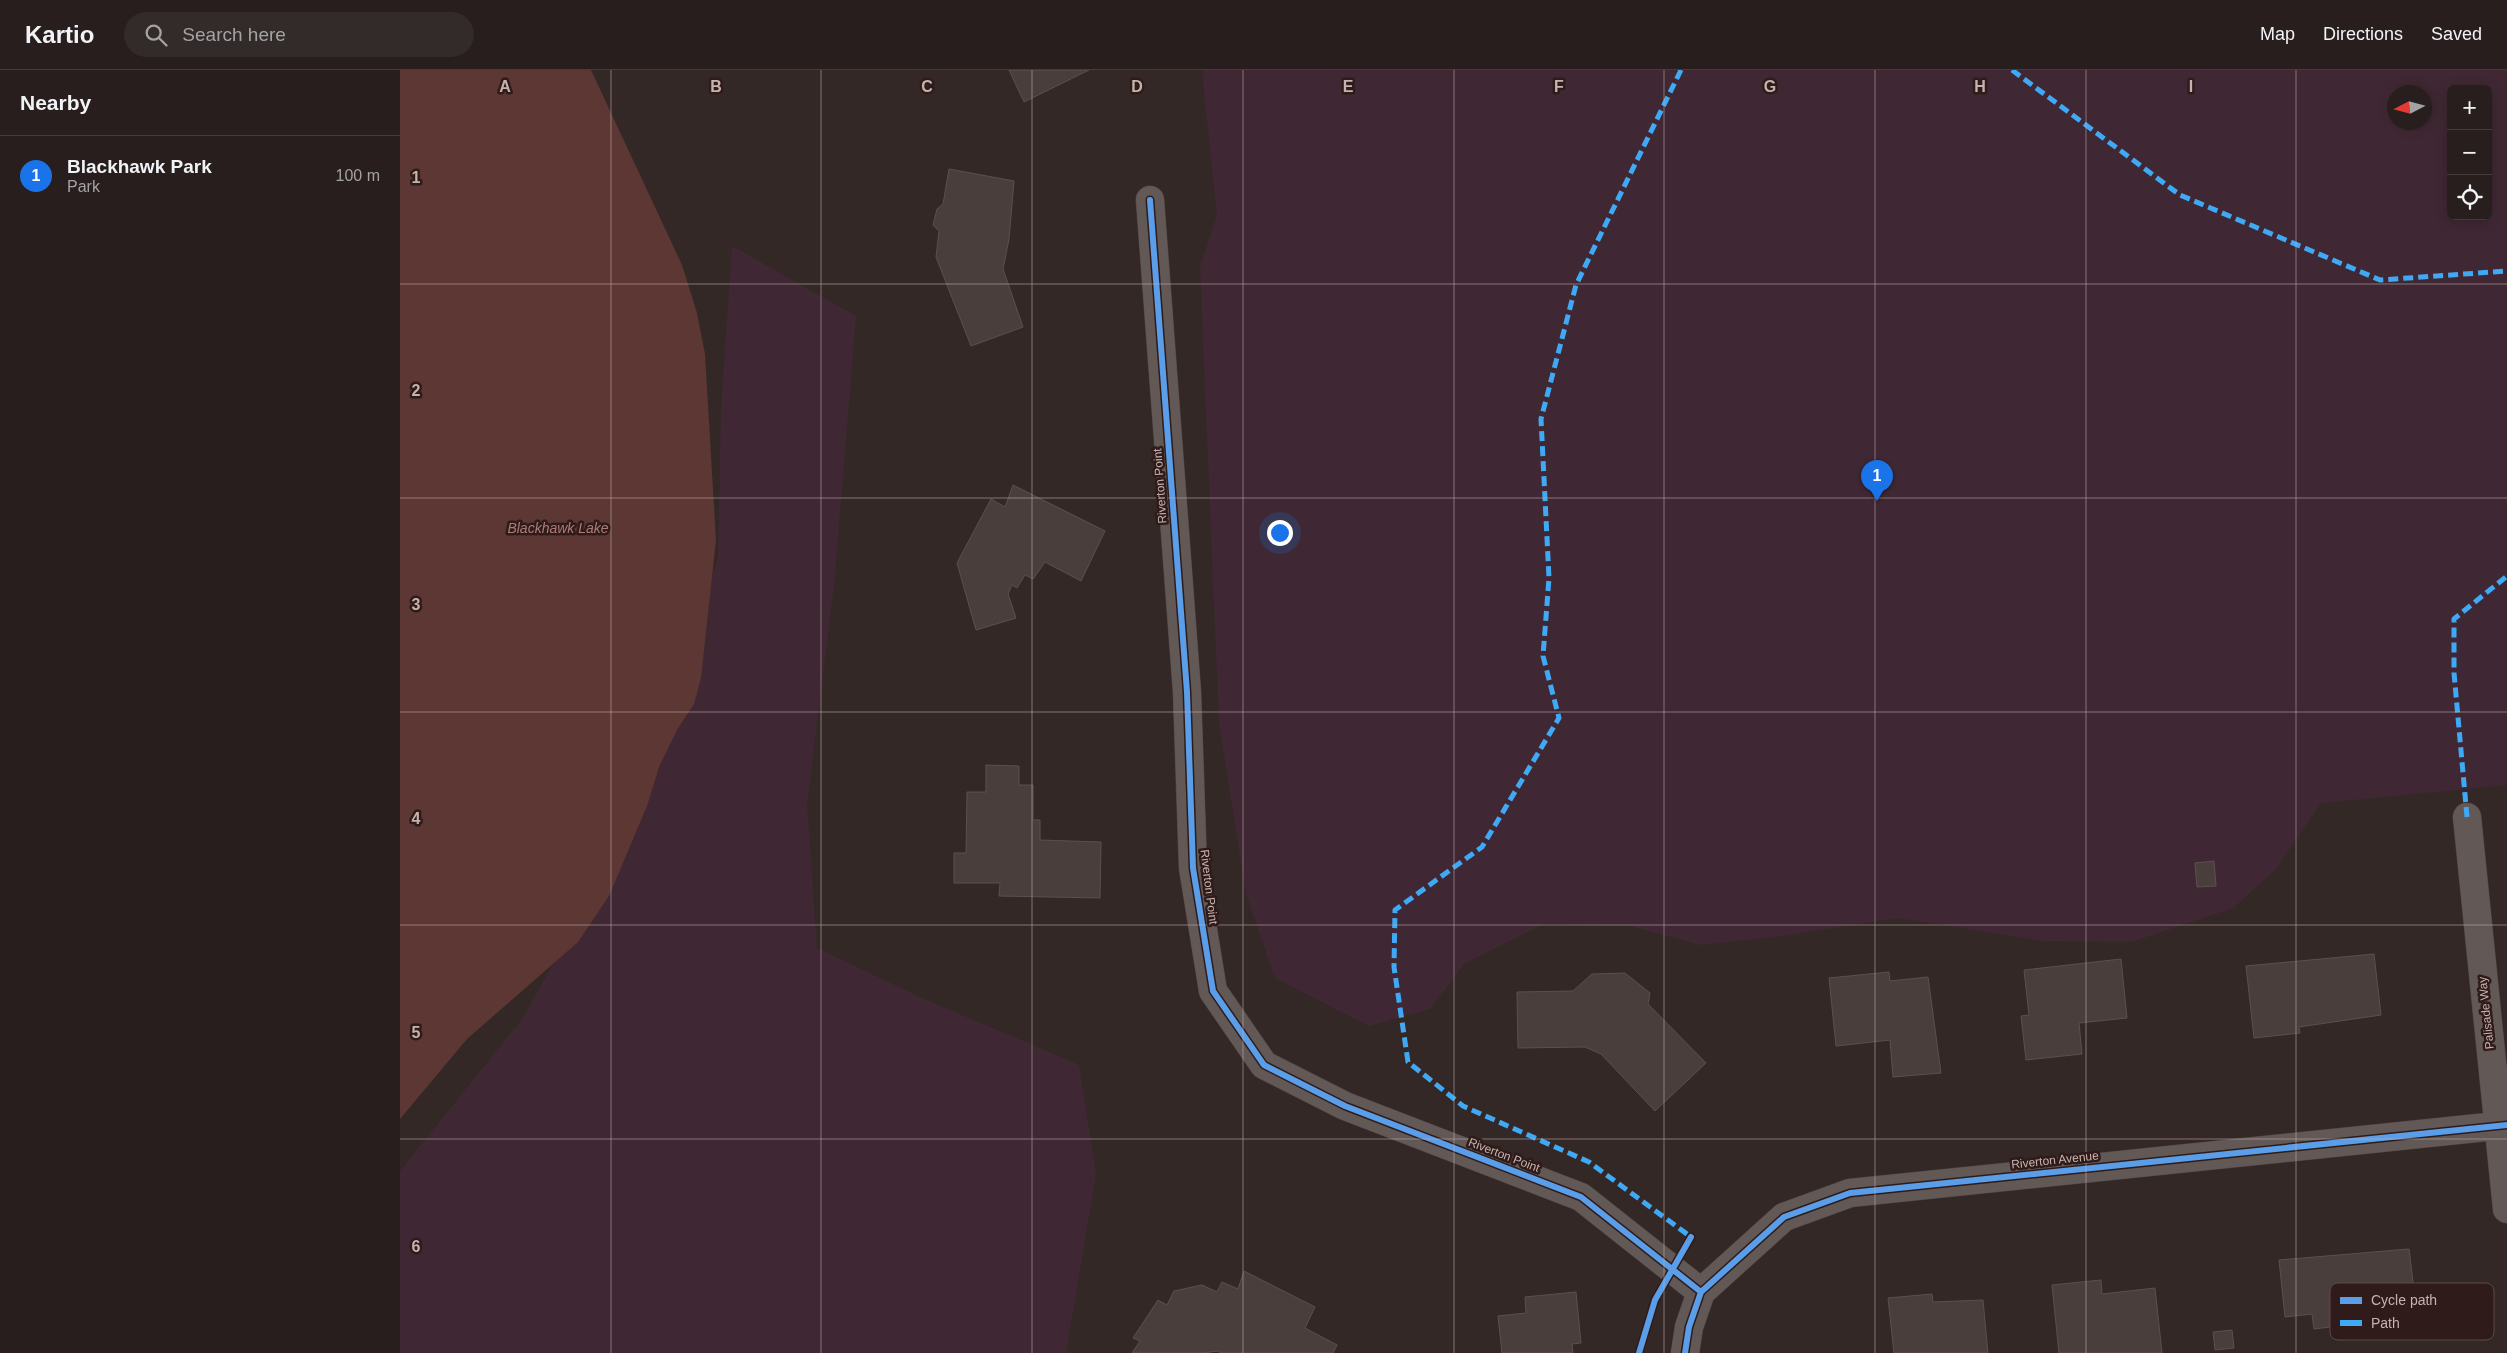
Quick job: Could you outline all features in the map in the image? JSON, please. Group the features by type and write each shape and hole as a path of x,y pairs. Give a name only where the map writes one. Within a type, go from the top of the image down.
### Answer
{"street":[{"name":"Riverton Point","path":"1150,200 1187,692 1193,868 1212,991 1264,1065 1345,1106 1581,1196 1701,1292"},
{"name":"Palisade Way","path":"2468,817 2502,1126 2507,1209"},
{"name":"Riverton Avenue","path":"1685,1353 1689,1327 1701,1292 1784,1217 1850,1192 2502,1126"}],"shaded area":[{"path":"1202,70 2507,70 2507,785 2321,803 2276,869 2233,908 2131,942 2044,941 1898,918 1782,936 1700,945 1630,926 1543,924 1465,963 1430,1009 1369,1026 1275,978 1246,894 1219,722 1200,266 1217,216"},
{"path":"732,246 856,316 834,585 807,805 817,948 922,998 1079,1065 1096,1174 1066,1353 400,1353 400,1171 522,1019 612,860 718,558 721,409"}],"water":[{"name":"Blackhawk Lake","path":"400,70 591,70 682,265 697,313 705,354 716,540 701,678 694,704 677,730 659,767 647,806 609,896 578,942 467,1039 400,1119"}],"building":[{"path":"1009,70 1089,70 1024,102"},
{"path":"949,169 1014,181 1009,239 1003,269 1023,327 971,346 936,257 939,231 933,225 937,209 943,204"},
{"path":"1013,485 1105,531 1081,581 1045,562 1033,579 1025,575 1017,588 1012,585 1008,594 1016,618 976,630 957,563 991,499 1005,507"},
{"path":"986,765 1019,766 1019,785 1033,785 1033,820 1040,820 1040,840 1101,842 1100,898 999,896 1000,883 954,883 954,853 966,853 967,792 986,792"},
{"path":"2214,861 2216,886 2197,887 2195,863"},
{"path":"2374,954 2381,1015 2299,1027 2300,1033 2254,1038 2246,966"},
{"path":"2121,959 2127,1018 2079,1023 2082,1054 2026,1060 2021,1016 2029,1015 2024,970"},
{"path":"1889,972 1890,981 1928,977 1941,1073 1893,1077 1890,1040 1836,1046 1829,978"},
{"path":"1625,973 1650,993 1648,1004 1706,1063 1655,1111 1601,1054 1585,1047 1518,1048 1517,992 1573,991 1592,974"},
{"path":"2409,1249 2413,1283 2330,1283 2330,1327 2314,1329 2312,1314 2285,1317 2279,1260"},
{"path":"1244,1271 1315,1307 1305,1328 1337,1345 1333,1353 1222,1353 1217,1351 1204,1353 1132,1353 1140,1341 1133,1338 1158,1300 1167,1305 1174,1291 1202,1285 1217,1292 1222,1282 1238,1289"},
{"path":"2101,1280 2102,1294 2155,1288 2162,1353 2059,1353 2052,1285"},
{"path":"1576,1292 1581,1343 1572,1344 1573,1353 1502,1353 1498,1316 1526,1313 1525,1297"},
{"path":"1932,1294 1933,1302 1983,1300 1988,1353 1894,1353 1888,1298"},
{"path":"2232,1330 2234,1348 2215,1350 2213,1332"}],"marked path":[{"path":"1681,70 1576,285 1541,419 1549,578 1543,656 1559,718 1482,847 1395,910 1394,967 1408,1062 1463,1106 1589,1162 1691,1237"},
{"path":"2012,70 2180,195 2380,280 2507,271"},
{"path":"2467,817 2454,673 2454,619 2507,576"}],"cycle path":[{"path":"1150,200 1187,692 1193,868 1213,991 1264,1065 1345,1106 1581,1197 1701,1292"},
{"path":"1685,1353 1689,1327 1701,1292 1784,1217 1850,1193 2507,1125"},
{"path":"1639,1353 1655,1300 1691,1237"}],"place":[{"name":"Blackhawk Park","path":"1877,501"}]}
